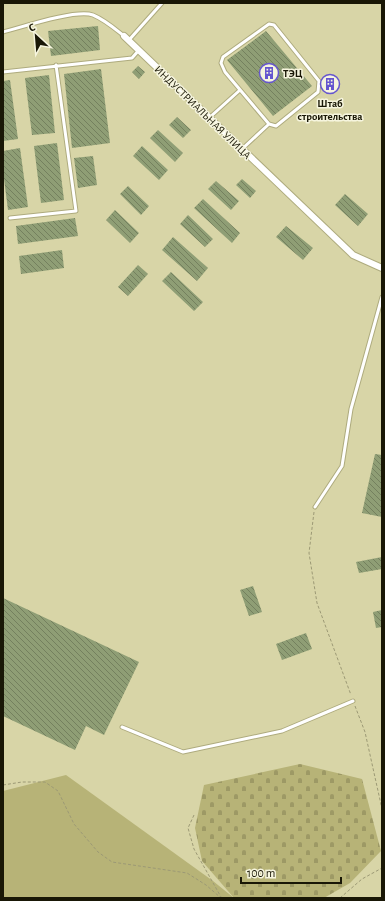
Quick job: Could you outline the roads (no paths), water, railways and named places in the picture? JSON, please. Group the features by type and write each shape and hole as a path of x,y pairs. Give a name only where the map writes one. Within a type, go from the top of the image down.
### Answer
{"street":[{"name":"ИНДУСТРИАЛЬНАЯ УЛИЦА","path":"126,38 353,255 382,268"}],"lane":[{"path":"126,38 162,3"},
{"name":"ИНДУСТРИАЛЬНАЯ УЛИЦА","path":"3,32 68,15 92,14 107,23 126,38"},
{"path":"269,24 274,25 319,81 318,92 276,126 269,124 225,72 221,63 223,57 269,24"},
{"path":"3,72 56,65 132,58 138,50"},
{"path":"10,218 76,211 56,65"},
{"path":"209,118 240,90"},
{"path":"242,148 269,124"},
{"path":"315,507 342,466 351,409 382,297"},
{"path":"122,727 183,752 282,731 353,701"}],"place":[{"name":"ТЭЦ","path":"269,73"},
{"name":"Штаб строительства","path":"330,84"}]}
